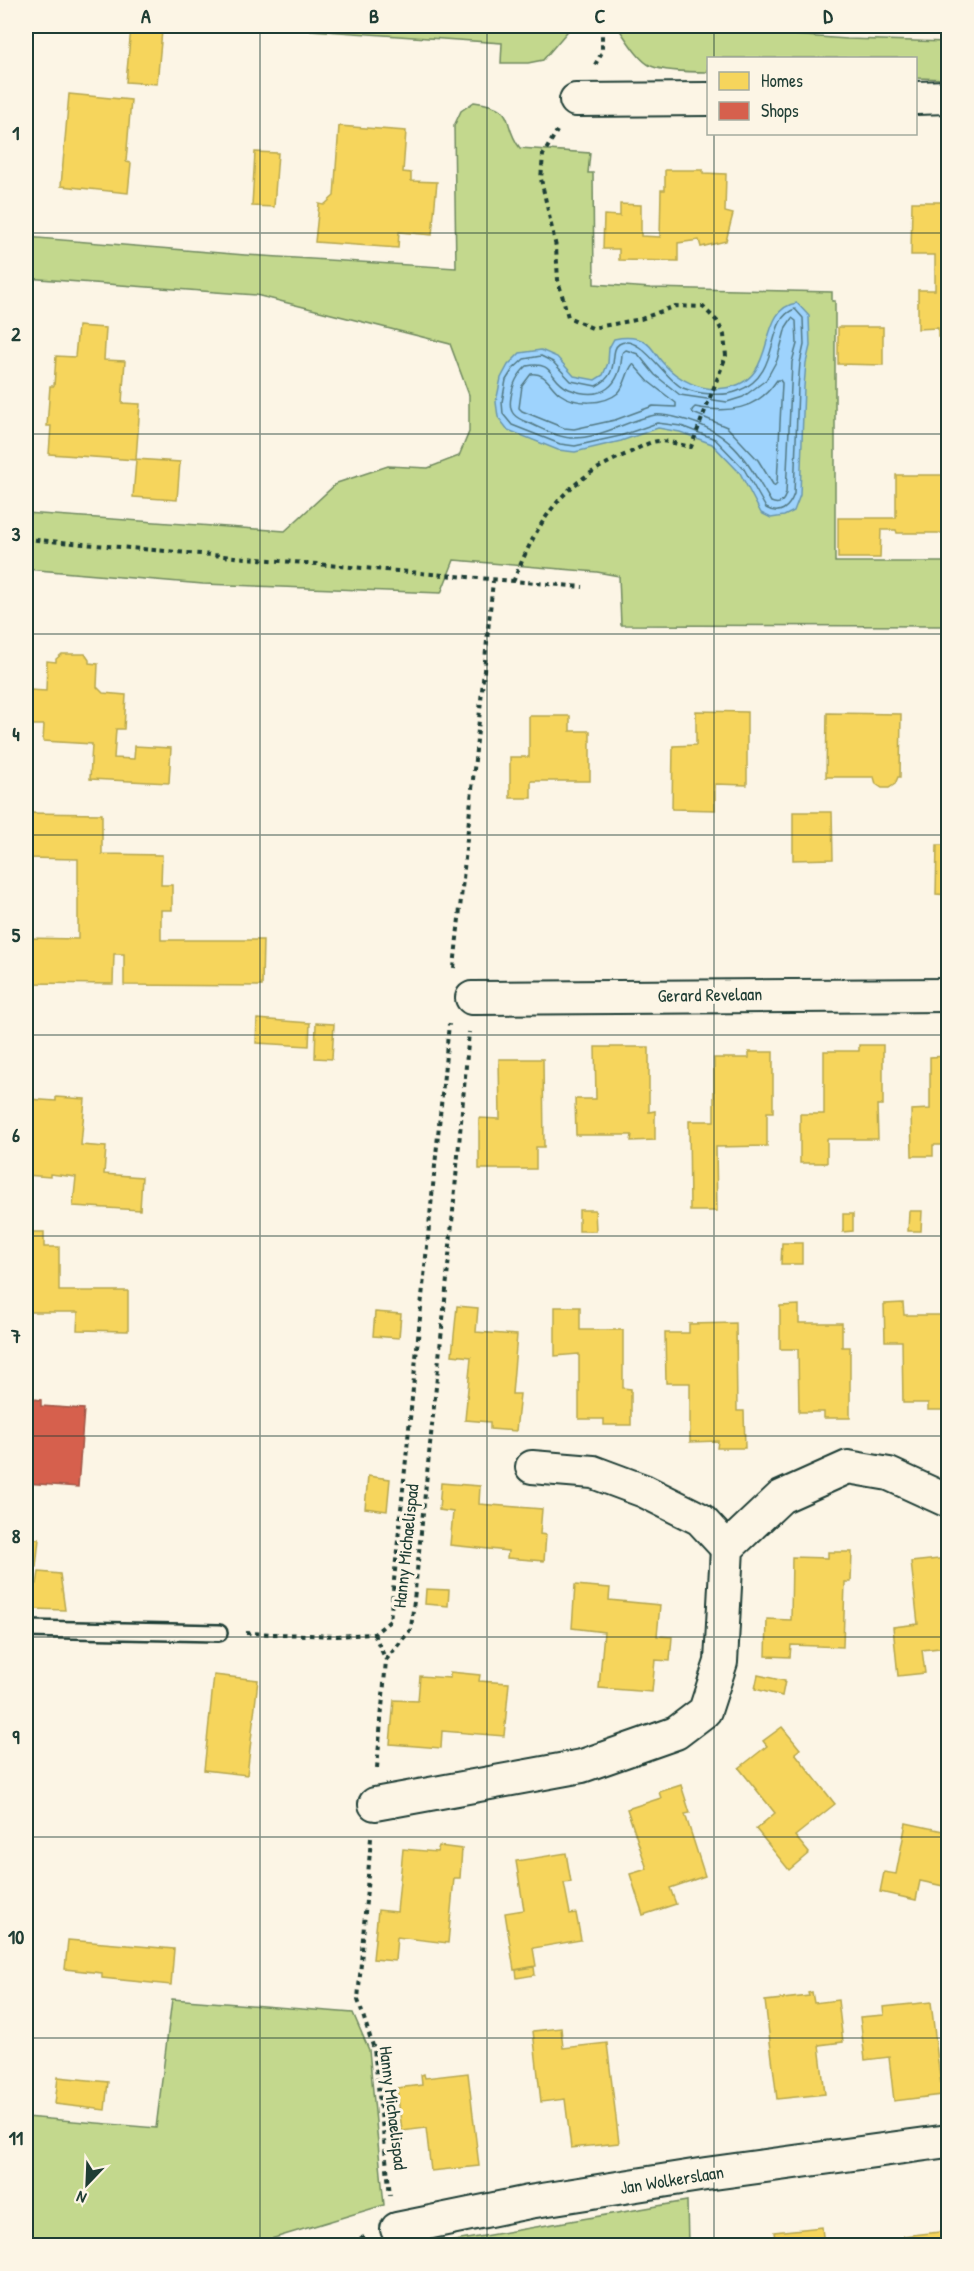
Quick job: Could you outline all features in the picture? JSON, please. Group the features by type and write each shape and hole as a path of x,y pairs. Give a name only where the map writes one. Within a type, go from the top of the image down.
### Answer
{"street":[{"path":"917,98 948,98"},
{"path":"576,100 707,99"},
{"name":"Gerard Revelaan","path":"458,997 948,995"},
{"path":"532,1467 593,1472 644,1491 700,1519 727,1548"},
{"path":"375,1804 582,1766 676,1733 705,1711 721,1662 727,1548 781,1497 848,1467 889,1474 948,1501"},
{"name":"Jan Wolkerslaan","path":"397,2229 529,2202 694,2176 948,2141"}],"lane":[{"path":"26,1629 219,1633"}],"path":[{"path":"513,582 546,516 565,491 586,474 609,461 657,441 691,447 726,356 724,335 717,321 703,307 675,306 641,319 591,328 568,317 558,280 554,236 541,179 543,155 576,100"},
{"path":"26,538 493,581 583,587"},
{"path":"219,1633 338,1636 374,1634 390,1621 458,997 493,581"},
{"name":"Hanny Michaelispad","path":"397,2229 392,2207 374,2049 358,2000 386,1660 411,1629 446,1290 458,997"},
{"path":"374,1634 386,1660"}],"green space":[{"path":"250,26 572,26 543,60 528,63 501,63 502,43"},
{"path":"617,26 665,26 847,39 948,42 948,79 917,78 917,57 707,57 707,72 679,71 651,66 632,48"},
{"path":"474,102 498,108 503,112 520,148 590,153 588,173 593,173 594,284 651,288 832,292 832,301 835,301 835,562 948,562 948,626 621,625 619,576 597,572 454,560 441,593 203,584 26,569 26,513 285,531 337,483 388,466 428,468 459,456 469,432 469,395 450,344 256,295 26,278 26,237 245,255 456,268 454,126 461,111"},
{"path":"172,1999 353,2013 369,2050 384,2205 261,2242 243,2245 26,2245 26,2117 156,2128"},
{"path":"687,2201 688,2245 432,2245"}],"water":[{"path":"797,303 809,316 810,346 804,387 800,495 794,511 784,516 771,518 761,513 740,473 712,444 680,432 658,428 621,441 575,452 558,450 508,430 498,417 496,402 501,378 508,365 520,353 541,350 557,357 574,376 595,380 603,375 608,363 609,348 614,339 618,338 633,338 645,342 676,375 699,386 716,389 742,383 754,373 761,360 775,318 784,308"}],"building: Homes":[{"path":"131,28 162,31 157,84 126,82"},
{"path":"69,94 131,100 126,162 131,163 128,193 61,186"},
{"path":"339,126 406,131 403,172 411,173 411,181 437,182 432,235 399,232 398,248 315,242 319,204 324,205 334,196"},
{"path":"255,152 278,153 274,207 252,206"},
{"path":"665,170 703,170 703,173 726,174 725,212 733,214 726,241 701,247 699,240 678,243 678,261 619,260 619,249 603,249 604,215 620,216 620,204 641,205 641,236 660,237 661,190 665,190"},
{"path":"912,202 948,202 948,337 938,337 938,328 918,329 918,290 935,290 935,255 911,255"},
{"path":"78,326 106,328 104,360 125,361 122,403 140,404 136,459 180,462 177,500 133,497 136,460 49,454 51,426 47,426 50,386 54,386 56,356 75,357"},
{"path":"838,327 883,327 883,365 838,364"},
{"path":"896,475 948,475 948,533 897,533 896,530 881,530 880,558 838,558 838,518 896,518"},
{"path":"62,654 85,654 89,663 98,664 97,687 103,693 126,695 124,729 116,729 114,758 134,759 135,746 171,748 169,783 90,779 92,744 43,741 44,725 28,725 30,690 46,691 47,661 56,662"},
{"path":"696,711 747,712 747,785 715,784 715,810 672,809 673,746 696,745"},
{"path":"827,713 901,714 900,777 895,784 889,788 882,788 876,784 874,777 826,777"},
{"path":"529,716 570,716 570,731 590,731 590,781 531,781 531,798 510,798 510,757 529,757"},
{"path":"793,812 832,812 833,859 793,860"},
{"path":"26,813 102,814 102,854 162,855 161,885 172,885 172,910 161,910 161,940 263,940 262,986 124,985 124,954 114,954 113,984 26,983 26,938 78,939 78,859 26,858"},
{"path":"937,845 948,845 948,895 936,894"},
{"path":"257,1019 310,1023 309,1046 256,1043"},
{"path":"316,1023 334,1024 332,1059 315,1058"},
{"path":"859,1045 883,1045 883,1105 877,1105 878,1139 827,1139 827,1163 800,1163 800,1114 824,1114 824,1051 859,1051"},
{"path":"595,1047 649,1047 649,1112 655,1111 655,1140 631,1141 632,1135 576,1135 575,1099 596,1099"},
{"path":"749,1052 773,1052 773,1112 767,1112 767,1146 716,1147 717,1211 690,1211 689,1121 714,1121 714,1058 749,1058"},
{"path":"948,1056 948,1145 933,1145 933,1156 912,1156 911,1110 930,1109 930,1057"},
{"path":"499,1059 543,1059 544,1147 536,1147 536,1169 479,1169 479,1118 500,1119"},
{"path":"26,1090 28,1099 56,1101 56,1097 85,1099 81,1145 106,1147 104,1174 142,1177 140,1210 73,1206 76,1177 50,1174 50,1177 26,1175"},
{"path":"579,1210 595,1210 596,1231 579,1231"},
{"path":"909,1211 922,1211 921,1231 908,1231"},
{"path":"843,1214 853,1214 853,1231 843,1232"},
{"path":"26,1232 44,1232 44,1247 59,1247 59,1291 128,1291 128,1331 77,1330 78,1312 26,1312"},
{"path":"782,1243 802,1243 802,1264 781,1264"},
{"path":"903,1303 904,1315 946,1315 948,1410 928,1410 928,1403 903,1403 902,1341 885,1341 884,1304"},
{"path":"799,1305 799,1323 842,1323 842,1347 850,1347 850,1418 824,1418 824,1412 799,1412 798,1349 780,1349 780,1306"},
{"path":"457,1306 478,1308 476,1332 517,1335 512,1394 520,1394 516,1431 490,1429 490,1422 465,1420 471,1357 452,1355"},
{"path":"555,1307 580,1307 580,1330 623,1330 623,1388 631,1389 631,1425 604,1425 604,1419 579,1419 579,1354 555,1356"},
{"path":"375,1312 401,1314 399,1338 373,1336"},
{"path":"736,1323 737,1411 744,1411 745,1448 717,1448 718,1441 690,1442 690,1383 666,1383 665,1333 689,1333 689,1324"},
{"path":"368,1476 390,1479 387,1511 365,1508"},
{"path":"441,1483 480,1486 479,1504 542,1509 540,1534 546,1535 544,1561 507,1558 508,1551 450,1545 453,1512 439,1510"},
{"path":"26,1538 39,1539 36,1567 26,1566"},
{"path":"828,1552 852,1552 851,1582 845,1582 843,1647 791,1645 790,1657 766,1656 767,1619 791,1620 792,1557 828,1558"},
{"path":"948,1558 948,1647 922,1650 925,1673 898,1676 893,1627 918,1624 911,1562"},
{"path":"39,1572 60,1574 65,1610 33,1609 33,1604 26,1604 26,1583 37,1584"},
{"path":"575,1585 610,1588 609,1600 660,1605 657,1636 672,1637 670,1661 655,1660 652,1692 599,1688 604,1632 572,1628"},
{"path":"426,1589 449,1590 448,1606 425,1604"},
{"path":"450,1672 480,1675 479,1681 509,1683 504,1736 442,1731 441,1748 390,1744 394,1700 418,1701 420,1676 450,1678"},
{"path":"214,1675 258,1680 247,1775 204,1770"},
{"path":"758,1675 785,1681 782,1696 755,1689"},
{"path":"782,1727 800,1749 795,1753 835,1804 795,1836 809,1853 789,1870 756,1829 775,1813 739,1768 767,1746 763,1741"},
{"path":"681,1785 690,1813 685,1814 705,1876 670,1888 676,1904 643,1915 630,1874 647,1869 627,1809 661,1798 659,1792"},
{"path":"906,1823 948,1832 948,1887 920,1881 916,1900 880,1892 884,1872 896,1874"},
{"path":"439,1846 462,1849 460,1878 454,1878 448,1943 397,1937 395,1961 373,1959 378,1910 397,1912 403,1849 437,1852"},
{"path":"566,1853 571,1882 564,1883 570,1914 576,1913 581,1940 533,1948 536,1966 514,1970 505,1913 524,1910 516,1861"},
{"path":"68,1940 174,1949 171,1985 102,1978 102,1973 65,1969"},
{"path":"534,1967 535,1975 517,1978 516,1970"},
{"path":"812,1992 814,2003 838,2000 843,2042 819,2045 825,2094 777,2099 765,2001 809,1996 808,1993"},
{"path":"931,2002 942,2095 894,2101 889,2057 865,2060 860,2017 884,2015 883,2007"},
{"path":"561,2028 563,2048 607,2043 619,2143 571,2148 565,2099 541,2102 533,2031"},
{"path":"468,2073 479,2166 431,2171 426,2128 402,2131 397,2088 422,2085 421,2075 424,2074 425,2078"},
{"path":"58,2077 108,2082 105,2110 55,2104"},
{"path":"822,2227 824,2246 776,2246 774,2232"},
{"path":"948,2231 948,2246 905,2246 904,2236"}],"building: Shops":[{"path":"26,1398 41,1400 41,1406 84,1409 78,1487 26,1483"}]}
